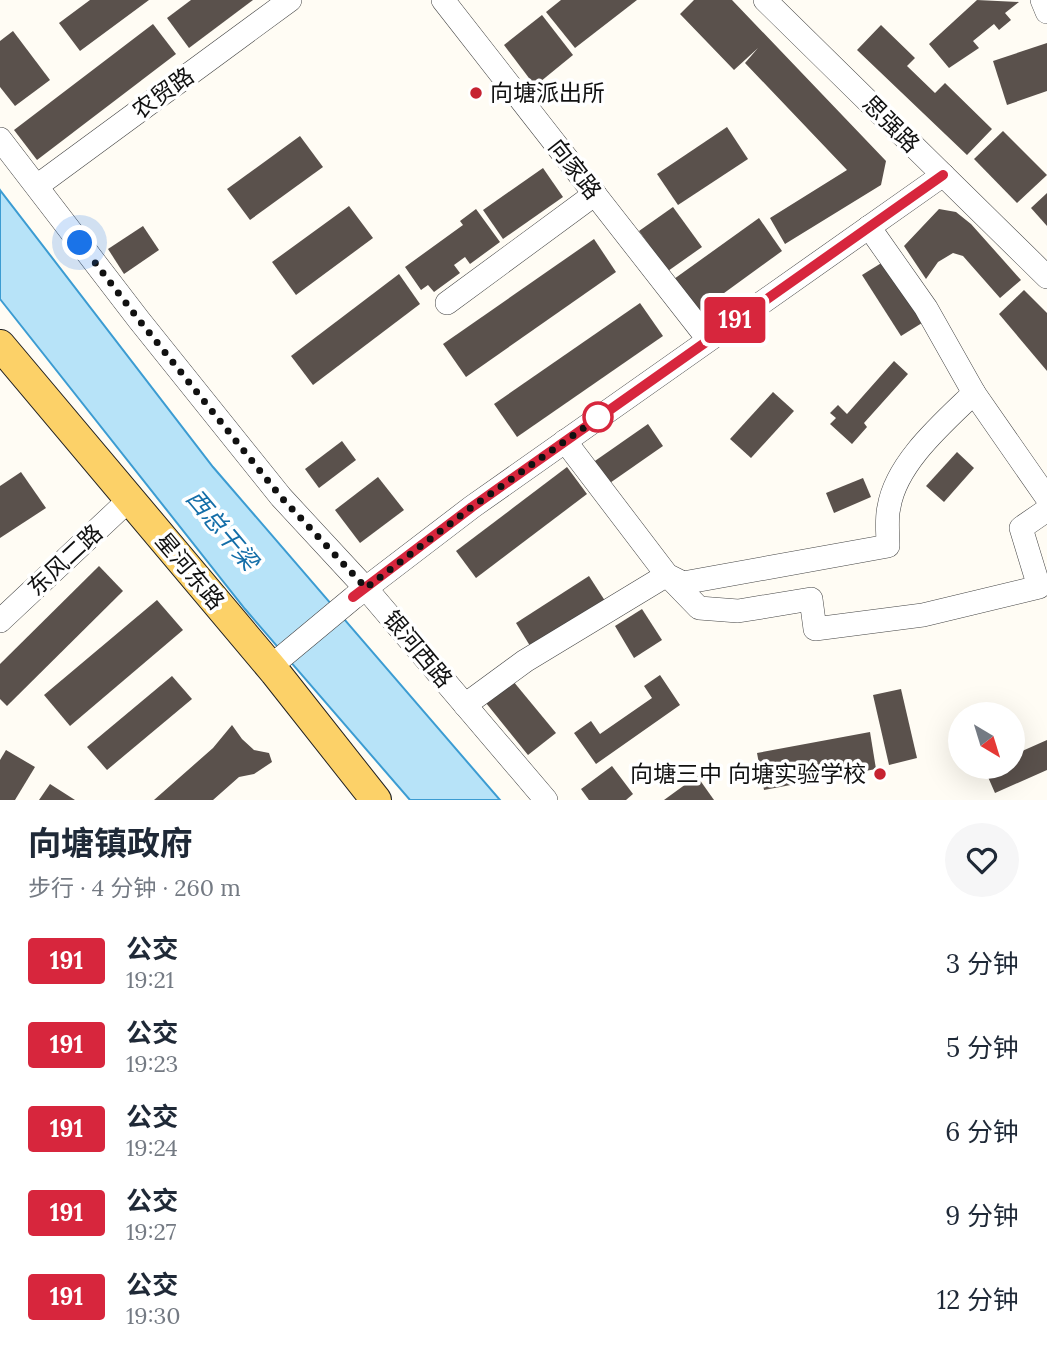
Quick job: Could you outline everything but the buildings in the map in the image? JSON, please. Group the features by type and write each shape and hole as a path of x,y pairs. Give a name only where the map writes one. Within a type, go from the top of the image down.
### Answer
{"main road":[{"name":"星河东路","path":"0,345 130,499 276,662 376,800"}],"street":[{"name":"农贸路","path":"37,186 289,0"},
{"name":"向家路","path":"443,0 708,339"},
{"name":"思强路","path":"765,0 1047,277"},
{"path":"1042,0 1047,12"},
{"name":"银河西路","path":"0,139 139,320 360,593 465,705 545,800"},
{"path":"276,662 472,507 943,175"},
{"path":"447,303 595,194"},
{"path":"869,227 926,308 974,393 1047,498"},
{"path":"667,575 684,583 888,546 889,507 900,474 936,430 974,393"},
{"path":"565,440 667,575 699,608 738,611 811,599 815,629 923,615 1038,587 1021,528 1047,510"},
{"name":"东风二路","path":"0,621 130,499"},
{"path":"465,705 526,661 667,575"}],"water":[{"name":"西总干梁","path":"0,190 213,467 500,800 410,800 245,609 0,299"}],"bus line":[{"name":"191","path":"353,597 472,507 943,175"}],"place":[{"name":"向塘派出所","path":"476,93"},
{"name":"向塘三中 向塘实验学校","path":"880,774"}],"route":[{"path":"80,243 281,497 366,588 472,507 606,412 598,417"}]}
